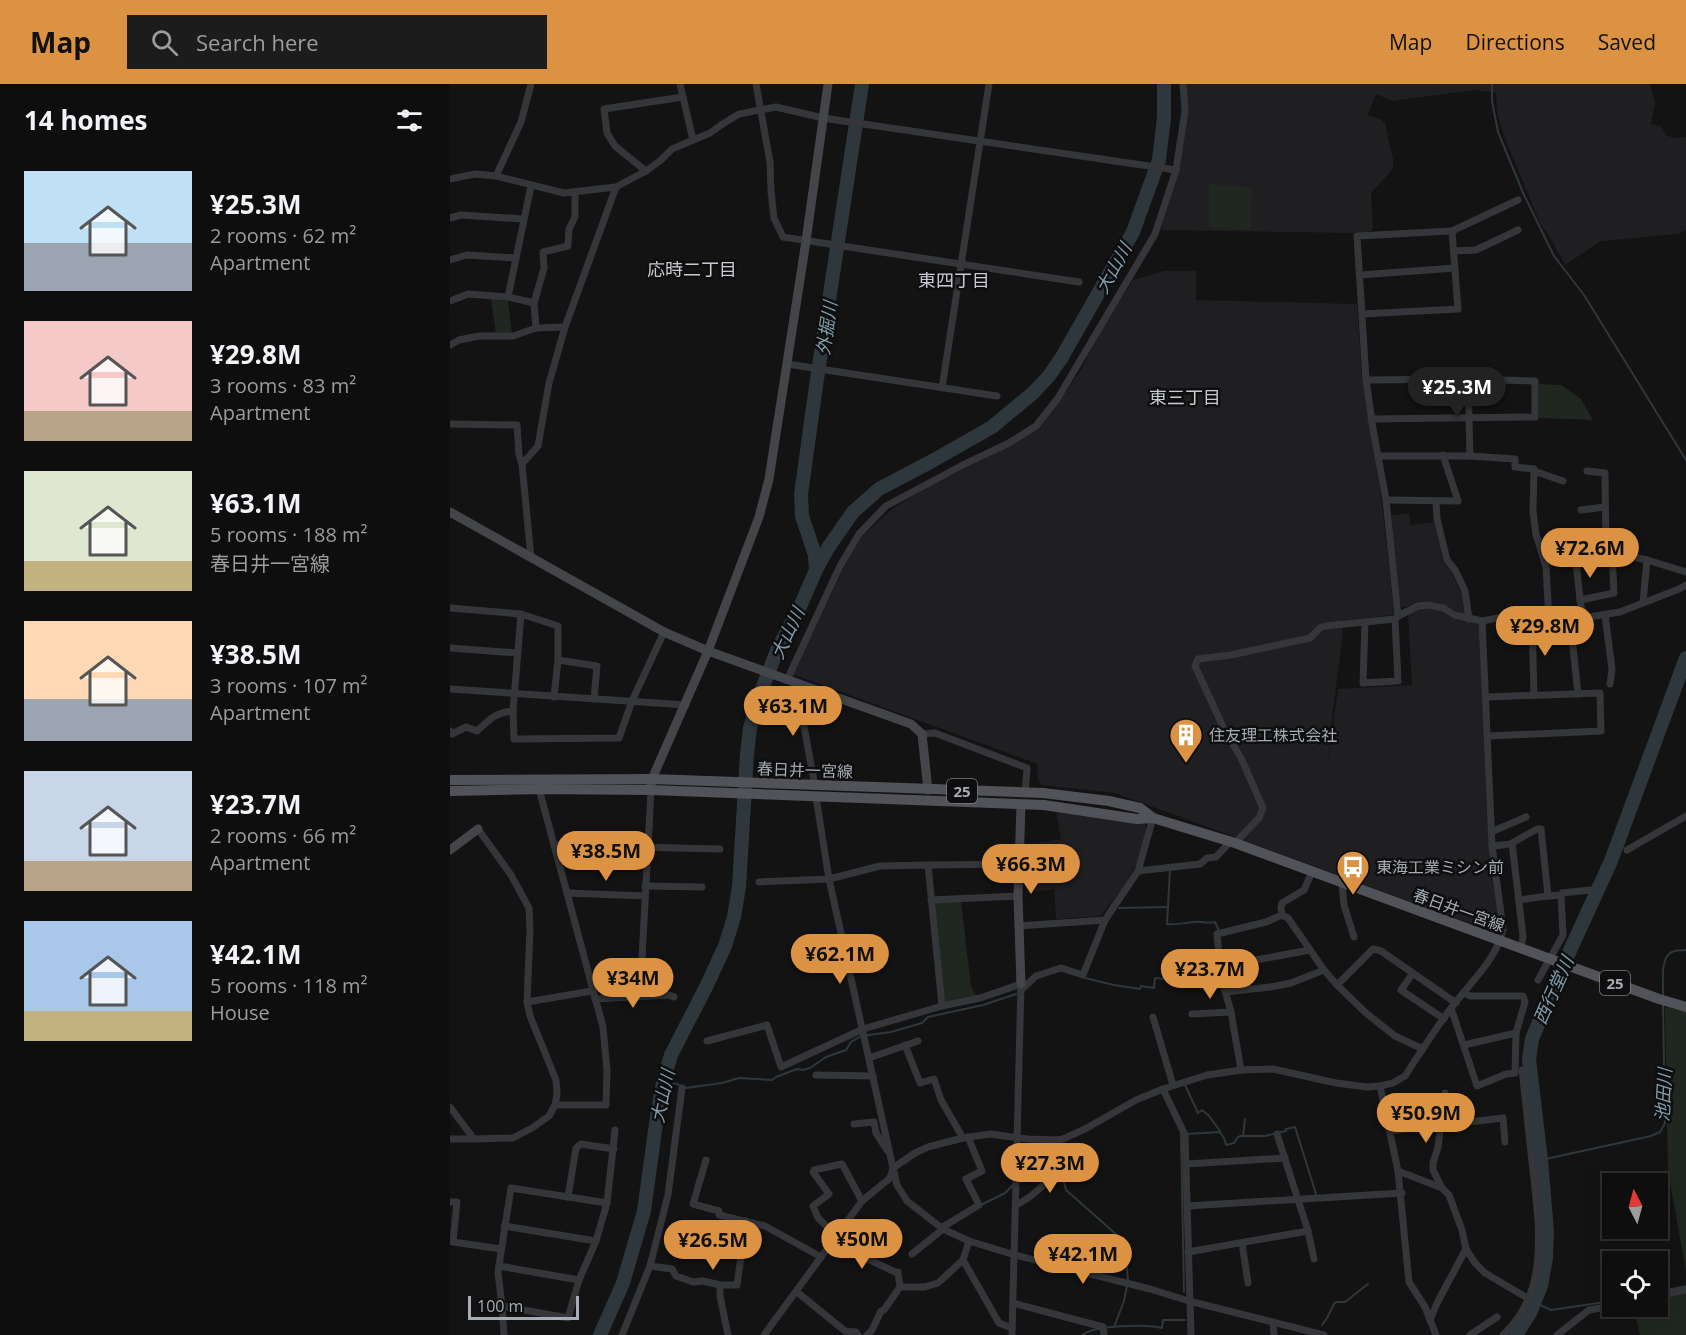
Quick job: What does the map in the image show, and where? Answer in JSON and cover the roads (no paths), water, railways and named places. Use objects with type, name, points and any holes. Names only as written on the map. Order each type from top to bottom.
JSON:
[{"type":"main road","name":"春日井一宮線","points":[[450,780],[723,788],[767,784],[815,792],[1021,806],[1052,806],[1137,819],[1154,818]]},
{"type":"main road","name":"春日井一宮線","points":[[450,791],[651,785]]},
{"type":"main road","name":"春日井一宮線","points":[[723,788],[766,796],[815,792],[928,790],[1069,795],[1140,808],[1154,818],[1232,843],[1500,942],[1686,1007]]},
{"type":"street","points":[[496,176],[521,122],[531,84]]},
{"type":"street","points":[[680,84],[693,140]]},
{"type":"street","points":[[756,84],[770,162],[774,218],[783,237],[1079,282]]},
{"type":"street","points":[[640,996],[651,785],[708,651],[759,517],[769,479],[828,84]]},
{"type":"street","points":[[942,388],[989,84]]},
{"type":"street","points":[[1183,84],[1185,111],[1176,170],[1155,234],[1058,398],[1035,426],[1009,443],[886,506],[859,534],[840,566],[788,680],[815,792],[829,879],[893,1168],[897,1185],[907,1201],[942,1228],[969,1241],[1324,1335]]},
{"type":"street","points":[[646,171],[615,146],[607,133],[604,109],[683,97]]},
{"type":"street","points":[[450,179],[475,174],[496,176],[564,193],[616,187],[646,171],[672,149],[710,134],[739,114],[776,107],[823,118],[1176,170]]},
{"type":"street","points":[[508,297],[531,186]]},
{"type":"street","points":[[522,464],[538,446],[549,383],[565,327],[616,187]]},
{"type":"street","points":[[536,328],[534,303],[544,268],[543,252],[568,246],[569,229],[575,217],[575,192]]},
{"type":"street","points":[[1365,623],[1363,683],[1398,681],[1397,618],[1386,500],[1366,380],[1357,236],[1452,231],[1518,200]]},
{"type":"street","points":[[450,218],[461,215],[523,219]]},
{"type":"street","points":[[1454,251],[1476,250],[1518,230]]},
{"type":"street","points":[[1362,314],[1458,309],[1452,231]]},
{"type":"street","points":[[450,260],[467,255],[515,258]]},
{"type":"street","points":[[1360,275],[1455,268]]},
{"type":"street","points":[[450,301],[468,294],[508,297],[534,303]]},
{"type":"street","points":[[450,345],[459,340],[479,336],[513,336],[536,328],[565,327]]},
{"type":"street","points":[[787,364],[997,396]]},
{"type":"street","points":[[1468,379],[1470,456]]},
{"type":"street","points":[[1366,380],[1535,381],[1535,417],[1371,419]]},
{"type":"street","points":[[450,424],[518,426],[519,455],[522,464],[531,558]]},
{"type":"street","points":[[1378,456],[1443,455],[1515,459],[1515,467],[1534,469],[1534,471],[1563,482]]},
{"type":"street","points":[[1386,500],[1458,501],[1443,455]]},
{"type":"street","points":[[1534,471],[1533,512],[1536,534],[1546,567],[1549,620]]},
{"type":"street","points":[[1587,471],[1605,473],[1606,552],[1647,560],[1686,572]]},
{"type":"street","points":[[1436,501],[1437,519],[1447,560],[1455,570],[1465,591],[1469,619]]},
{"type":"street","points":[[1581,510],[1605,507]]},
{"type":"street","points":[[450,512],[664,632],[708,651],[911,724],[922,734],[928,790]]},
{"type":"street","points":[[1580,600],[1614,593],[1612,553]]},
{"type":"street","points":[[1643,603],[1647,560]]},
{"type":"street","points":[[1576,561],[1582,618]]},
{"type":"street","points":[[1138,871],[1200,864],[1207,858],[1216,857],[1259,818],[1263,808],[1241,758],[1224,731],[1195,666],[1198,659],[1231,655],[1310,638],[1325,626],[1397,618],[1418,606],[1428,604],[1443,608],[1455,615],[1482,621],[1498,618],[1570,620],[1620,612],[1686,585]]},
{"type":"street","points":[[450,608],[521,614],[558,626],[558,660],[554,697]]},
{"type":"street","points":[[521,614],[513,711],[514,739],[619,738],[664,632]]},
{"type":"street","points":[[1605,615],[1612,669],[1610,684]]},
{"type":"street","points":[[1532,620],[1533,695]]},
{"type":"street","points":[[1570,620],[1578,694]]},
{"type":"street","points":[[764,1335],[862,1201],[890,1178],[893,1168],[928,1147],[965,1137],[990,1134],[1056,1140],[1085,1129],[1136,1100],[1173,1085],[1207,1075],[1241,1070],[1273,1069],[1336,1083],[1367,1087],[1393,1083],[1405,1076],[1453,1006],[1482,970],[1500,942],[1503,929],[1491,832],[1482,621]]},
{"type":"street","points":[[450,648],[517,653]]},
{"type":"street","points":[[558,660],[597,666],[594,699]]},
{"type":"street","points":[[450,689],[686,705]]},
{"type":"street","points":[[1486,698],[1600,693],[1601,731],[1488,736]]},
{"type":"street","points":[[451,734],[466,727],[477,731],[489,720],[503,712],[513,711]]},
{"type":"street","points":[[922,734],[935,733],[1027,768],[1025,793],[1021,806],[1018,864],[1021,987],[1012,1332]]},
{"type":"street","points":[[539,789],[603,1027],[607,1070],[606,1106],[555,1105]]},
{"type":"street","points":[[1627,850],[1686,816]]},
{"type":"street","points":[[1491,832],[1526,817]]},
{"type":"street","points":[[707,1041],[766,1025],[781,1068],[863,1029],[942,1006],[1021,987],[1036,976],[1061,968],[1083,975],[1105,920],[1138,871],[1154,818]]},
{"type":"street","points":[[450,850],[477,829],[511,875],[529,908],[527,1002],[530,1016],[556,1080],[557,1094],[555,1105],[549,1116],[513,1137],[450,1139]]},
{"type":"street","points":[[1492,846],[1512,844],[1537,829],[1541,829],[1548,896]]},
{"type":"street","points":[[1512,844],[1523,936],[1521,949]]},
{"type":"street","points":[[554,845],[720,849]]},
{"type":"street","points":[[759,882],[829,879],[880,866],[1018,864]]},
{"type":"street","points":[[928,865],[942,1006]]},
{"type":"street","points":[[1282,915],[1282,903],[1304,890],[1312,872]]},
{"type":"street","points":[[1342,883],[1344,905],[1354,937]]},
{"type":"street","points":[[645,886],[702,887]]},
{"type":"street","points":[[1518,900],[1590,890]]},
{"type":"street","points":[[567,893],[645,896]]},
{"type":"street","points":[[1538,980],[1563,935],[1561,895]]},
{"type":"street","points":[[931,900],[1018,896]]},
{"type":"street","points":[[1282,915],[1288,918],[1324,970],[1366,1013],[1395,1036],[1423,1049]]},
{"type":"street","points":[[1241,1070],[1231,1012],[1221,977],[1217,934],[1266,922],[1282,915]]},
{"type":"street","points":[[1018,926],[1105,920]]},
{"type":"street","points":[[1337,985],[1373,949],[1381,951],[1413,973],[1453,1006],[1477,1086],[1506,1074],[1515,1073],[1516,1033],[1526,1002],[1523,996],[1471,996],[1464,993]]},
{"type":"street","points":[[1248,988],[1245,962],[1310,950]]},
{"type":"street","points":[[1226,992],[1270,987],[1324,970]]},
{"type":"street","points":[[1413,973],[1401,990],[1444,1019]]},
{"type":"street","points":[[527,1002],[592,991]]},
{"type":"street","points":[[595,999],[669,994],[674,997]]},
{"type":"street","points":[[1668,1002],[1686,1000]]},
{"type":"street","points":[[1192,1014],[1231,1012]]},
{"type":"street","points":[[1153,1017],[1173,1085]]},
{"type":"street","points":[[1464,1045],[1516,1033]]},
{"type":"street","points":[[869,1058],[918,1041]]},
{"type":"street","points":[[905,1046],[921,1083],[934,1079],[941,1100],[965,1137],[982,1171],[966,1179],[979,1204],[942,1228],[912,1254]]},
{"type":"street","points":[[1503,1335],[1520,1315],[1529,1299],[1538,1267],[1539,1231],[1522,1070]]},
{"type":"street","points":[[816,1075],[873,1076]]},
{"type":"street","points":[[1380,1086],[1402,1193],[1410,1282],[1425,1307],[1436,1335]]},
{"type":"street","points":[[622,1335],[650,1266],[668,1195],[681,1088]]},
{"type":"street","points":[[1163,1089],[1185,1135],[1191,1335]]},
{"type":"street","points":[[1445,1093],[1433,1170],[1442,1188],[1449,1195],[1462,1230],[1466,1249],[1474,1263],[1485,1273],[1529,1299]]},
{"type":"street","points":[[450,1107],[474,1139]]},
{"type":"street","points":[[1390,1131],[1503,1119],[1505,1142]]},
{"type":"street","points":[[854,1124],[874,1122],[876,1133],[890,1153]]},
{"type":"street","points":[[502,1306],[568,1318],[607,1203],[615,1130]]},
{"type":"street","points":[[1277,1134],[1308,1231],[1314,1259]]},
{"type":"street","points":[[1056,1140],[1064,1170]]},
{"type":"street","points":[[568,1197],[576,1148],[581,1144],[614,1149]]},
{"type":"street","points":[[1016,1205],[1050,1177],[1054,1163],[1060,1156]]},
{"type":"street","points":[[1186,1164],[1285,1158]]},
{"type":"street","points":[[706,1160],[693,1204],[719,1211],[719,1215],[765,1226],[821,1257]]},
{"type":"street","points":[[836,1235],[818,1218],[813,1206],[829,1194],[813,1172],[814,1170],[842,1164],[862,1201]]},
{"type":"street","points":[[1398,1171],[1442,1188]]},
{"type":"street","points":[[504,1335],[498,1272],[511,1188],[607,1203]]},
{"type":"street","points":[[1187,1206],[1402,1193]]},
{"type":"street","points":[[450,1202],[457,1202],[453,1242],[501,1249]]},
{"type":"street","points":[[650,1266],[672,1269],[676,1276],[693,1282],[703,1281],[737,1286],[746,1221]]},
{"type":"street","points":[[504,1226],[596,1240]]},
{"type":"street","points":[[1188,1252],[1308,1231]]},
{"type":"street","points":[[900,1287],[931,1286],[938,1283],[963,1260],[969,1241]]},
{"type":"street","points":[[832,1242],[898,1272],[900,1287],[881,1311],[867,1335]]},
{"type":"street","points":[[1242,1243],[1248,1283]]},
{"type":"street","points":[[1430,1320],[1466,1249]]},
{"type":"street","points":[[963,1260],[999,1323],[1012,1332]]},
{"type":"street","points":[[499,1266],[579,1280]]},
{"type":"street","points":[[720,1285],[728,1335]]},
{"type":"street","points":[[1668,1294],[1686,1290]]},
{"type":"street","points":[[797,1292],[845,1331],[856,1332],[858,1335]]},
{"type":"street","points":[[1013,1303],[1103,1327],[1104,1335]]},
{"type":"street","points":[[1557,1335],[1589,1310],[1602,1308]]},
{"type":"street","points":[[1470,1335],[1497,1317]]},
{"type":"street","points":[[1273,1322],[1274,1335]]},
{"type":"waterway","name":"外掘川","points":[[816,570],[815,555],[802,516],[801,494],[862,84]]},
{"type":"waterway","name":"大山川","points":[[600,1335],[623,1283],[644,1211],[657,1116],[671,1055],[725,946],[734,917],[739,887],[750,728],[778,648],[828,548],[853,512],[879,489],[992,427],[1033,393],[1049,376],[1133,232],[1159,160],[1164,118],[1164,84]]},
{"type":"waterway","points":[[1492,84],[1492,101],[1498,132],[1524,195],[1554,256],[1584,295],[1686,460]]},
{"type":"waterway","name":"西行堂川","points":[[1516,1335],[1530,1313],[1541,1286],[1546,1258],[1547,1231],[1541,1160],[1529,1059],[1532,1039],[1611,861],[1686,658]]},
{"type":"waterway","points":[[1170,870],[1167,924],[1215,922],[1219,931]]},
{"type":"waterway","points":[[1119,908],[1168,907]]},
{"type":"waterway","name":"池田川","points":[[1663,997],[1665,960],[1672,952],[1686,950]]},
{"type":"waterway","points":[[1085,978],[1140,989],[1141,986],[1154,988],[1155,978],[1189,981],[1188,960],[1203,958]]},
{"type":"waterway","points":[[663,1082],[686,1088],[739,1078],[772,1080],[797,1069],[810,1068],[826,1057],[846,1050],[851,1042],[861,1036],[891,1032],[922,1023],[928,1017],[983,1005],[1016,994]]},
{"type":"waterway","name":"池田川","points":[[1541,1160],[1651,1136],[1660,1132],[1665,1123],[1663,1003]]},
{"type":"waterway","points":[[1185,1085],[1198,1113],[1202,1110],[1220,1131]]},
{"type":"waterway","points":[[1243,1136],[1245,1119]]},
{"type":"waterway","points":[[1187,1134],[1220,1132],[1226,1145],[1234,1143],[1240,1136],[1265,1136],[1295,1127],[1316,1194]]},
{"type":"waterway","points":[[1181,1134],[1184,1292]]},
{"type":"waterway","points":[[1018,1181],[1054,1148]]},
{"type":"waterway","points":[[1063,1170],[1066,1190],[1118,1236],[1126,1257],[1128,1280]]},
{"type":"waterway","points":[[981,1205],[1005,1193],[1014,1184]]},
{"type":"waterway","points":[[1322,1325],[1336,1302],[1345,1302],[1368,1284]]},
{"type":"waterway","points":[[1114,1327],[1127,1286]]},
{"type":"waterway","points":[[1668,1290],[1686,1286]]},
{"type":"waterway","points":[[1534,1302],[1551,1310],[1602,1302]]},
{"type":"waterway","points":[[1082,1335],[1098,1329],[1121,1326],[1162,1328],[1163,1320],[1185,1320]]},
{"type":"place","name":"住友理工株式会社","points":[[1186,764]]},
{"type":"place","name":"東海工業ミシン前","points":[[1353,896]]},
{"type":"district","name":"応時二丁目","points":[[692,269]]},
{"type":"district","name":"東四丁目","points":[[954,280]]},
{"type":"district","name":"東三丁目","points":[[1185,397]]}]
